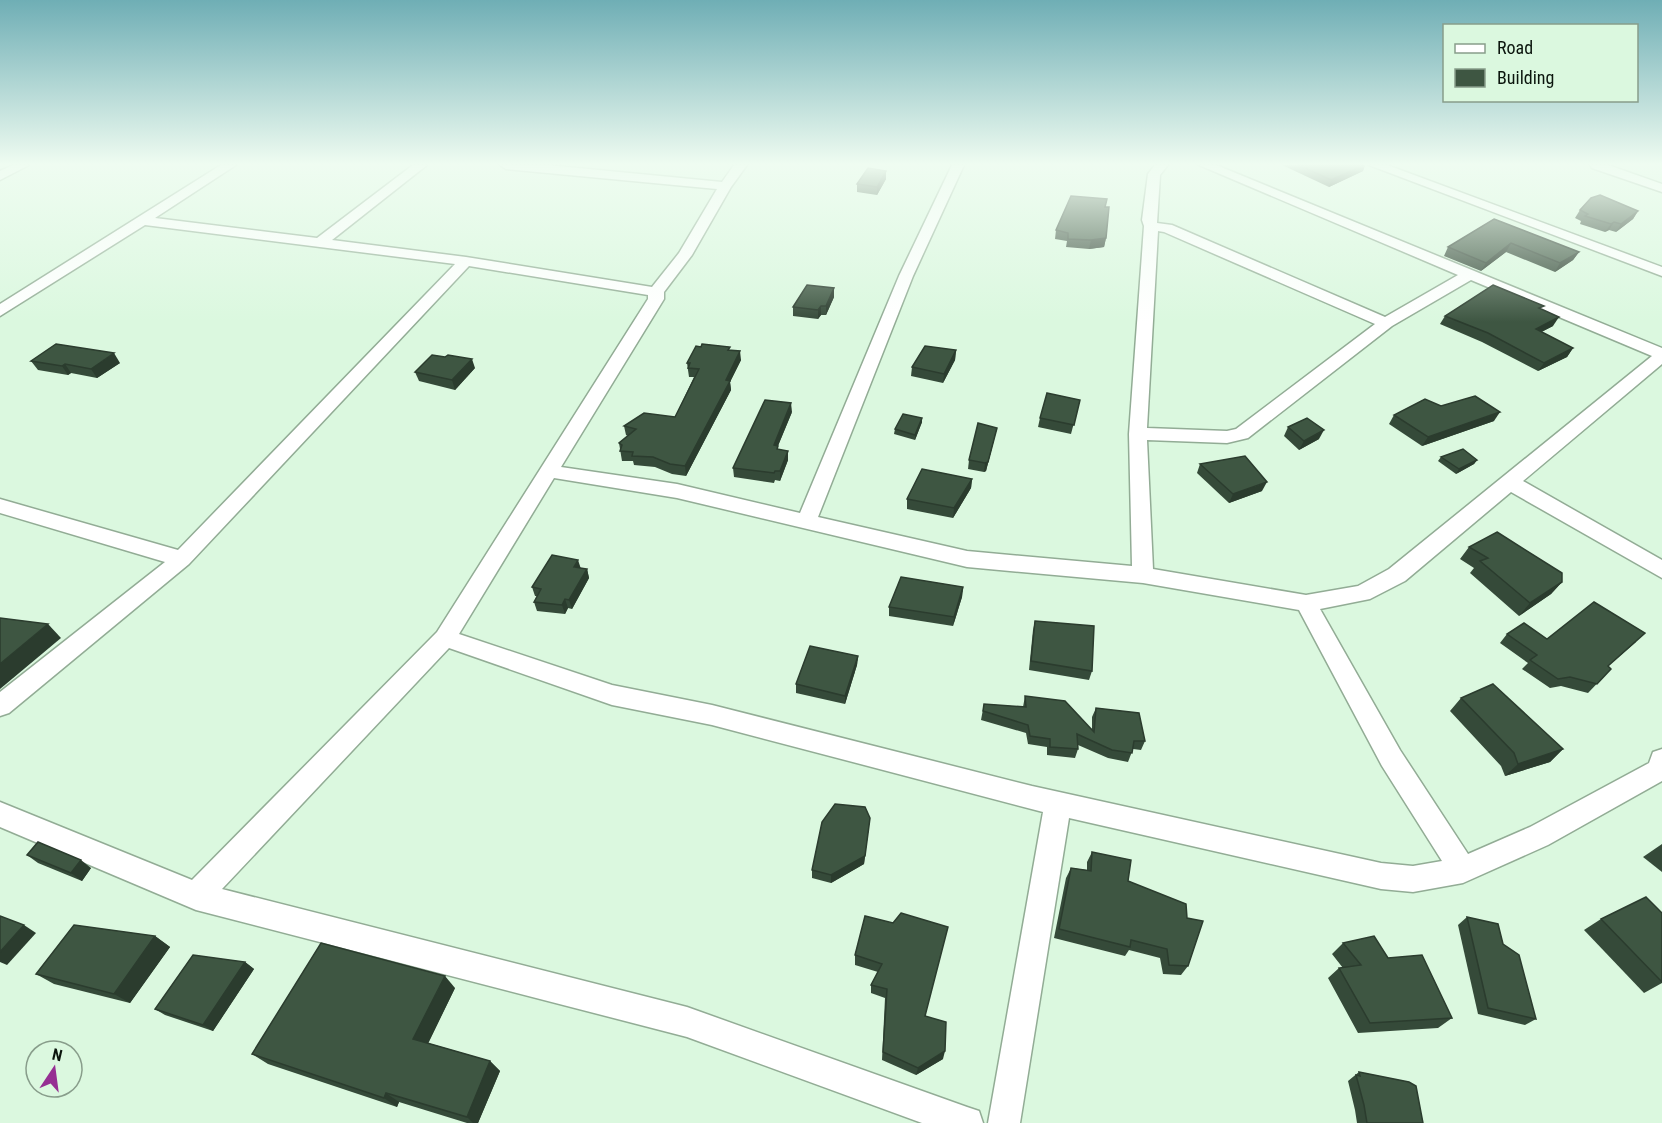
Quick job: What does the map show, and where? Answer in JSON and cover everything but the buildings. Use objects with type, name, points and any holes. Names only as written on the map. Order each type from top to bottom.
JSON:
[{"type":"street","points":[[0,311],[150,217]]},
{"type":"street","points":[[321,242],[353,217]]},
{"type":"street","points":[[196,896],[445,638],[656,299],[656,292],[685,255],[707,217]]},
{"type":"street","points":[[806,522],[906,276],[933,217]]},
{"type":"street","points":[[1143,575],[1138,434],[1151,226],[1149,217]]},
{"type":"street","points":[[548,471],[677,491],[967,559],[1143,575],[1306,603],[1362,594],[1397,575],[1662,355],[1329,217]]},
{"type":"street","points":[[1514,217],[1662,273]]},
{"type":"street","points":[[144,221],[466,261],[656,292]]},
{"type":"street","points":[[1151,226],[1167,228],[1386,323]]},
{"type":"street","points":[[0,706],[183,559],[466,261]]},
{"type":"street","points":[[1138,434],[1227,437],[1242,434],[1386,323],[1469,276]]},
{"type":"street","points":[[1509,482],[1662,570]]},
{"type":"street","points":[[0,506],[183,559]]},
{"type":"street","points":[[1306,603],[1391,758],[1463,870]]},
{"type":"street","points":[[445,638],[612,694],[712,715],[1058,804],[1381,876],[1413,879],[1463,870],[1539,836],[1661,767]]},
{"type":"street","points":[[1004,1123],[1058,804]]},
{"type":"street","points":[[0,814],[196,896],[687,1022],[967,1123]]}]
